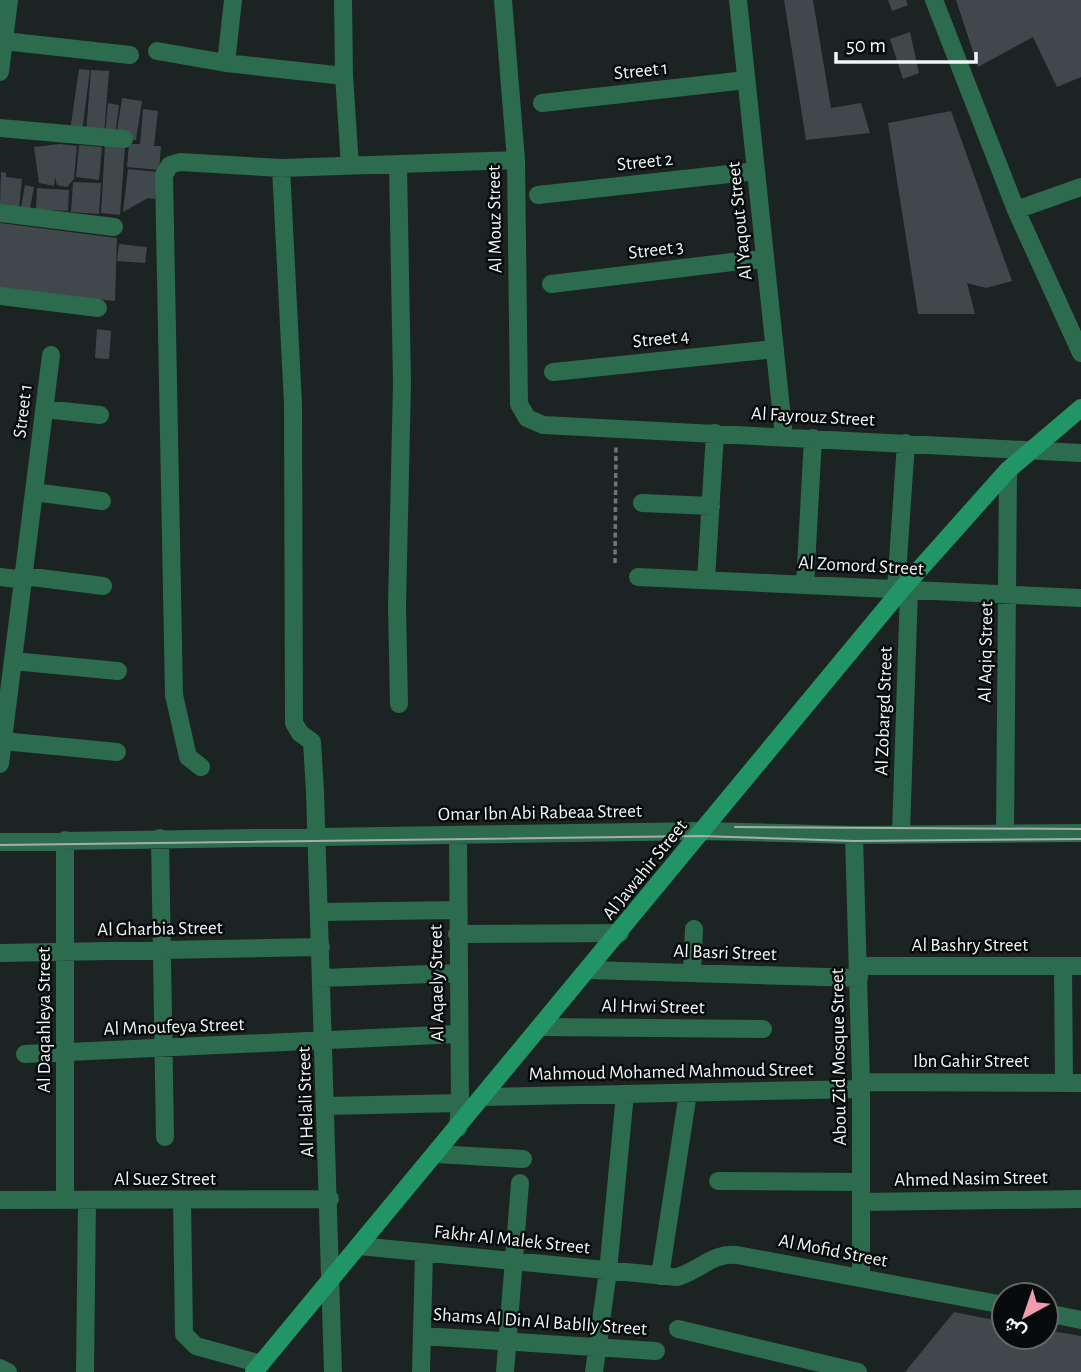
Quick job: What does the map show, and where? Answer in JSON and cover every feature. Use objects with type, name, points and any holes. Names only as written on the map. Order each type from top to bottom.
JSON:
[{"type":"main road","name":"Al Jawahir Street","points":[[258,1368],[902,589],[1008,470],[1081,408]]},
{"type":"street","points":[[0,72],[9,0]]},
{"type":"street","points":[[226,63],[233,0]]},
{"type":"street","points":[[343,0],[344,76],[350,166]]},
{"type":"street","name":"Al Mouz Street","points":[[503,0],[516,160],[519,404],[527,418],[543,425]]},
{"type":"street","name":"Al Yaqout Street","points":[[738,0],[784,437]]},
{"type":"street","points":[[934,0],[1016,210],[1081,353]]},
{"type":"street","points":[[4,41],[130,55]]},
{"type":"street","points":[[156,51],[226,63],[344,76]]},
{"type":"street","name":"Street 1","points":[[542,103],[746,80]]},
{"type":"street","points":[[0,128],[124,139]]},
{"type":"street","points":[[201,767],[188,757],[174,695],[164,175],[170,165],[180,162],[281,168],[516,160]]},
{"type":"street","points":[[398,165],[402,383],[397,606],[399,704]]},
{"type":"street","name":"Al Helali Street","points":[[281,168],[293,404],[293,723],[312,742],[323,978],[333,1372]]},
{"type":"street","name":"Street 2","points":[[538,195],[756,171]]},
{"type":"street","points":[[1016,210],[1081,187]]},
{"type":"street","points":[[0,213],[114,227]]},
{"type":"street","name":"Street 3","points":[[551,284],[765,258]]},
{"type":"street","points":[[0,296],[98,308]]},
{"type":"street","name":"Street 4","points":[[552,372],[775,349]]},
{"type":"street","name":"Street 1","points":[[0,764],[51,355]]},
{"type":"street","points":[[44,409],[100,415]]},
{"type":"street","name":"Al Fayrouz Street","points":[[543,425],[1081,453]]},
{"type":"street","points":[[706,580],[715,433]]},
{"type":"street","points":[[805,585],[813,438]]},
{"type":"street","name":"Al Zobargd Street","points":[[901,834],[902,589],[906,443]]},
{"type":"street","name":"Al Aqiq Street","points":[[1005,834],[1008,470]]},
{"type":"street","points":[[34,492],[102,501]]},
{"type":"street","points":[[642,503],[711,506]]},
{"type":"street","points":[[0,577],[103,586]]},
{"type":"street","name":"Al Zomord Street","points":[[638,577],[1081,598]]},
{"type":"street","points":[[13,661],[118,671]]},
{"type":"street","points":[[3,741],[117,752]]},
{"type":"street","name":"Omar Ibn Abi Rabeaa Street","points":[[0,842],[316,832],[458,836],[704,831],[854,835],[1081,833]]},
{"type":"street","name":"Abou Zid Mosque Street","points":[[854,835],[861,1086],[861,1278]]},
{"type":"street","name":"Al Aqaely Street","points":[[458,836],[458,1128]]},
{"type":"street","points":[[160,838],[165,1137]]},
{"type":"street","name":"Al Daqahleya Street","points":[[65,840],[65,1200]]},
{"type":"street","points":[[320,912],[456,910]]},
{"type":"street","points":[[692,973],[694,929]]},
{"type":"street","points":[[457,934],[620,933]]},
{"type":"street","name":"Al Gharbia Street","points":[[0,953],[321,947]]},
{"type":"street","points":[[1072,966],[1073,1082]]},
{"type":"street","name":"Al Bashry Street","points":[[859,972],[1072,966]]},
{"type":"street","name":"Al Basri Street","points":[[589,970],[692,973],[859,972]]},
{"type":"street","points":[[323,978],[457,974]]},
{"type":"street","name":"Al Hrwi Street","points":[[542,1027],[763,1029]]},
{"type":"street","name":"Al Mnoufeya Street","points":[[25,1054],[459,1034]]},
{"type":"street","name":"Ibn Gahir Street","points":[[861,1086],[1073,1082]]},
{"type":"street","name":"Mahmoud Mohamed Mahmoud Street","points":[[483,1097],[861,1086]]},
{"type":"street","points":[[660,1276],[688,1093]]},
{"type":"street","points":[[594,1372],[608,1271],[625,1094]]},
{"type":"street","points":[[327,1106],[460,1103]]},
{"type":"street","points":[[436,1154],[523,1159]]},
{"type":"street","points":[[718,1181],[861,1182]]},
{"type":"street","points":[[505,1372],[520,1183]]},
{"type":"street","name":"Al Suez Street","points":[[0,1200],[330,1199]]},
{"type":"street","name":"Ahmed Nasim Street","points":[[861,1202],[1081,1199]]},
{"type":"street","points":[[85,1372],[87,1200]]},
{"type":"street","points":[[182,1200],[184,1334],[196,1346],[258,1368]]},
{"type":"street","name":"Fakhr Al Malek Street","points":[[359,1246],[660,1276]]},
{"type":"street","points":[[421,1372],[424,1253]]},
{"type":"street","name":"Al Mofid Street","points":[[660,1276],[677,1277],[693,1272],[720,1253],[990,1302]]},
{"type":"street","points":[[1060,1316],[1081,1320]]},
{"type":"street","points":[[678,1329],[793,1365],[858,1372]]},
{"type":"street","name":"Shams Al Din Al Bablly Street","points":[[422,1336],[656,1351]]},
{"type":"street","points":[[0,1368],[8,1372]]},
{"type":"path","points":[[615,562],[617,428]]},
{"type":"building","points":[[784,0],[813,0],[831,108],[861,103],[870,133],[806,140]]},
{"type":"building","points":[[888,0],[906,0],[908,5],[892,11]]},
{"type":"building","points":[[956,0],[1081,0],[1081,77],[1057,87],[1033,37],[978,67]]},
{"type":"building","points":[[910,32],[919,73],[903,79],[890,39]]},
{"type":"building","points":[[79,69],[90,70],[82,133],[70,131]]},
{"type":"building","points":[[91,70],[109,71],[104,135],[86,133]]},
{"type":"building","points":[[122,98],[142,101],[136,140],[116,137]]},
{"type":"building","points":[[108,103],[119,105],[115,136],[105,135]]},
{"type":"building","points":[[143,109],[158,111],[154,146],[161,146],[159,170],[127,167],[129,144],[140,144]]},
{"type":"building","points":[[951,111],[1012,281],[986,288],[967,283],[975,314],[918,314],[888,123]]},
{"type":"building","points":[[59,144],[77,146],[74,179],[67,187],[57,185],[55,177],[54,186],[39,183],[34,147]]},
{"type":"building","points":[[105,144],[125,146],[120,215],[101,213]]},
{"type":"building","points":[[79,145],[102,147],[99,180],[76,177]]},
{"type":"building","points":[[128,169],[158,172],[155,199],[148,198],[123,212]]},
{"type":"building","points":[[1,172],[6,173],[6,177],[22,179],[19,208],[0,205]]},
{"type":"building","points":[[73,182],[101,183],[99,214],[71,212]]},
{"type":"building","points":[[25,185],[34,187],[30,208],[21,207]]},
{"type":"building","points":[[37,188],[69,190],[68,211],[36,209]]},
{"type":"building","points":[[0,223],[117,238],[115,301],[0,289]]},
{"type":"building","points":[[119,244],[147,247],[145,263],[117,261]]},
{"type":"building","points":[[97,329],[111,331],[109,359],[95,358]]},
{"type":"building","points":[[954,1312],[990,1319],[990,1351],[1060,1351],[1060,1332],[1081,1336],[1081,1372],[905,1372]]},
{"type":"tram line","points":[[735,827],[1081,829]]},
{"type":"tram line","points":[[0,845],[700,836],[854,841],[1081,839]]}]
